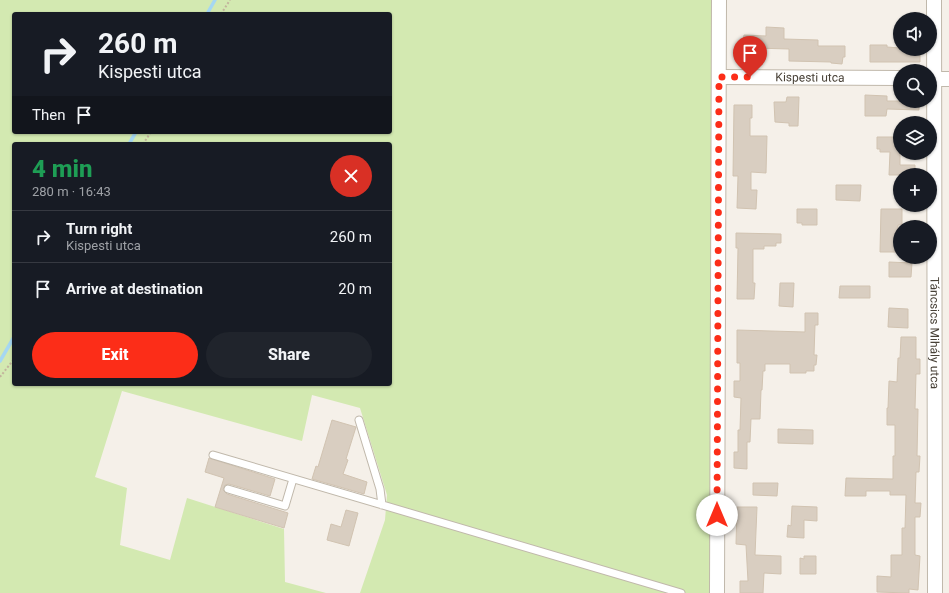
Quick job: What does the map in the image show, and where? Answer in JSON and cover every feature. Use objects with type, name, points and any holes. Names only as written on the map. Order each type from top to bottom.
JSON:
[{"type":"street","points":[[717,593],[719,0]]},
{"type":"street","name":"Táncsics Mihály utca","points":[[932,64],[934,0]]},
{"type":"street","name":"Kispesti utca","points":[[719,77],[893,78]]},
{"type":"street","points":[[937,79],[949,79]]},
{"type":"street","name":"Táncsics Mihály utca","points":[[932,108],[935,593]]},
{"type":"lane","points":[[359,420],[380,490],[382,505]]},
{"type":"lane","points":[[214,455],[681,593]]},
{"type":"lane","points":[[228,489],[285,506],[293,479]]},
{"type":"path","points":[[222,12],[230,0]]},
{"type":"path","points":[[0,377],[12,362]]},
{"type":"green space","points":[[0,0],[721,0],[723,593],[360,593],[385,520],[387,495],[360,408],[312,395],[302,441],[122,391],[95,477],[127,488],[120,545],[170,560],[187,498],[284,529],[285,582],[326,593],[0,593]]},
{"type":"building","points":[[766,27],[784,28],[784,39],[818,40],[818,46],[845,46],[845,57],[843,57],[842,64],[831,62],[789,61],[789,49],[754,48],[753,59],[743,59],[743,54],[739,54],[739,41],[743,41],[744,35],[766,36]]},
{"type":"building","points":[[870,45],[887,45],[887,47],[893,47],[893,56],[920,56],[920,62],[870,62]]},
{"type":"building","points":[[865,95],[887,96],[887,101],[893,101],[893,108],[919,108],[919,110],[887,109],[886,116],[865,116]]},
{"type":"building","points":[[787,97],[799,97],[798,126],[789,126],[789,123],[775,122],[774,102],[786,102]]},
{"type":"building","points":[[734,105],[752,105],[750,136],[767,136],[766,173],[751,172],[751,190],[757,190],[756,209],[737,208],[738,176],[733,176]]},
{"type":"building","points":[[877,137],[893,137],[893,160],[900,160],[900,165],[915,165],[915,168],[893,168],[893,175],[889,175],[890,152],[880,152],[880,149],[877,149]]},
{"type":"building","points":[[836,185],[861,185],[860,201],[836,200]]},
{"type":"building","points":[[797,209],[817,209],[817,225],[802,225],[802,223],[797,223]]},
{"type":"building","points":[[881,209],[893,209],[893,212],[902,212],[902,220],[893,220],[893,252],[880,252]]},
{"type":"building","points":[[736,233],[781,234],[781,243],[776,243],[776,246],[764,246],[764,249],[753,249],[753,283],[755,283],[754,299],[737,299],[738,248],[736,248]]},
{"type":"building","points":[[889,262],[893,262],[893,264],[912,264],[911,277],[889,277]]},
{"type":"building","points":[[780,283],[794,283],[793,307],[779,306]]},
{"type":"building","points":[[840,286],[870,286],[870,298],[839,298]]},
{"type":"building","points":[[889,308],[908,309],[908,328],[888,327]]},
{"type":"building","points":[[805,313],[818,313],[818,325],[815,325],[814,355],[817,355],[814,371],[806,371],[806,373],[790,373],[790,364],[765,364],[761,390],[760,419],[751,419],[750,442],[747,442],[747,469],[734,468],[734,452],[738,452],[738,430],[740,430],[741,398],[734,397],[734,381],[740,381],[740,363],[737,363],[737,330],[805,332]]},
{"type":"building","points":[[901,337],[916,337],[916,359],[920,359],[920,374],[916,374],[915,409],[918,409],[917,456],[920,456],[919,472],[916,472],[915,503],[921,503],[920,517],[915,517],[915,555],[920,556],[918,590],[909,589],[909,593],[877,592],[877,576],[891,577],[891,555],[902,555],[902,528],[905,528],[906,495],[890,495],[890,491],[866,491],[866,496],[845,496],[846,478],[893,479],[895,425],[887,425],[887,408],[889,381],[897,382]]},
{"type":"building","points":[[332,420],[356,427],[343,474],[367,482],[364,494],[312,479],[316,466],[318,467]]},
{"type":"building","points":[[778,429],[813,430],[813,444],[778,443]]},
{"type":"building","points":[[209,458],[275,479],[270,496],[229,484],[225,485],[223,490],[227,494],[288,513],[284,528],[215,507],[224,478],[205,472]]},
{"type":"building","points":[[753,483],[778,483],[777,496],[753,495]]},
{"type":"building","points":[[792,506],[817,507],[817,521],[804,520],[804,538],[787,537],[788,525],[791,526]]},
{"type":"building","points":[[737,507],[757,507],[755,555],[781,556],[781,574],[764,573],[763,593],[740,593],[740,581],[748,581],[746,545],[736,544]]},
{"type":"building","points":[[346,510],[358,513],[349,546],[327,540],[331,524],[341,527]]},
{"type":"building","points":[[804,556],[816,556],[816,574],[800,574],[800,558],[804,559]]},
{"type":"waterway","points":[[208,12],[215,0]]},
{"type":"waterway","points":[[130,142],[135,134]]},
{"type":"waterway","points":[[0,361],[12,340]]},
{"type":"route","points":[[717,515],[719,77],[750,77]]}]
